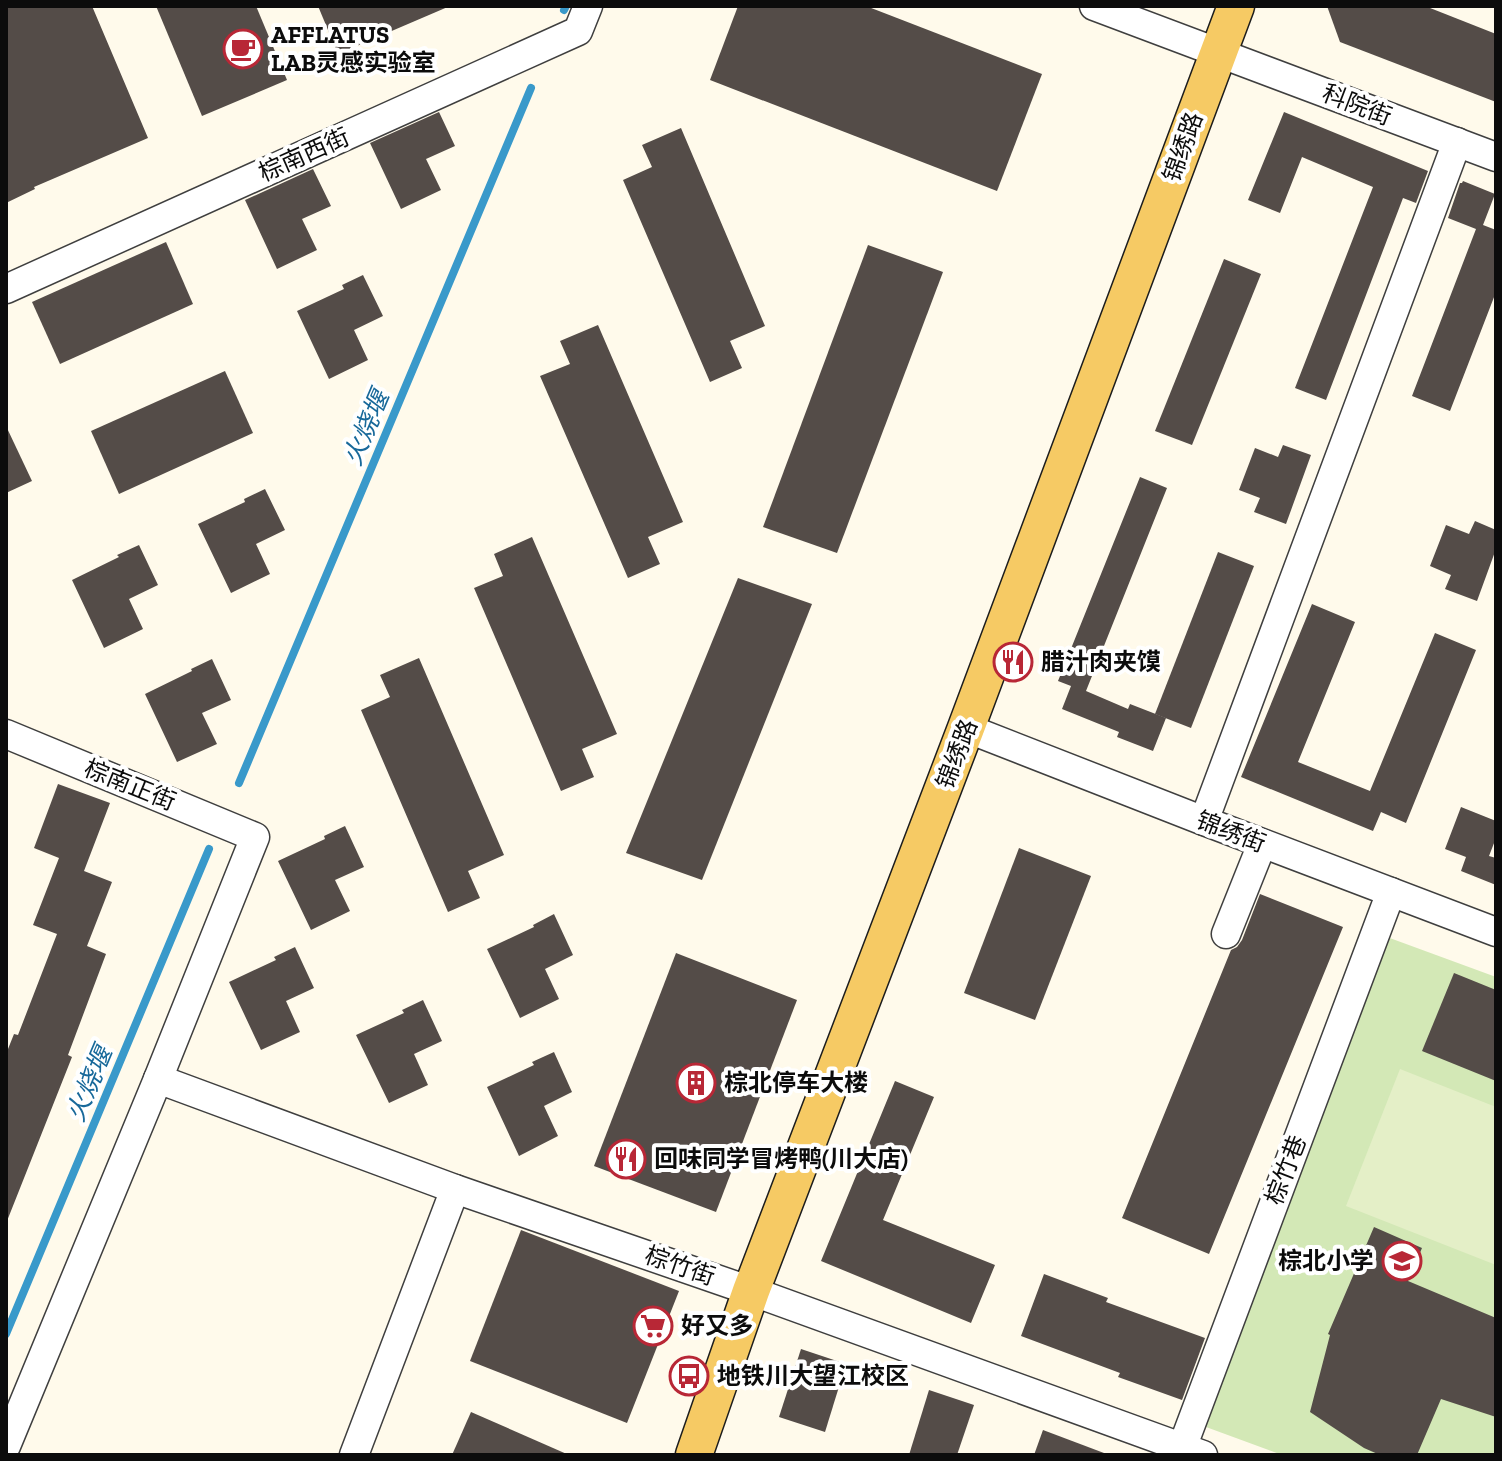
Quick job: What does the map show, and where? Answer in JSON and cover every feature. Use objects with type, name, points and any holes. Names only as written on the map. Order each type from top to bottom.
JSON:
[{"type":"main road","name":"锦绣路","points":[[694,1455],[751,1291],[1236,6]]},
{"type":"street","name":"棕南西街","points":[[6,289],[578,31],[588,6]]},
{"type":"street","name":"科院街","points":[[1094,6],[1496,157]]},
{"type":"street","points":[[1204,821],[1457,142]]},
{"type":"street","name":"锦绣街","points":[[966,728],[1496,932]]},
{"type":"street","name":"棕南正街","points":[[6,734],[255,837],[158,1079]]},
{"type":"street","points":[[1226,934],[1262,844]]},
{"type":"street","name":"棕竹巷","points":[[1192,1452],[1391,892]]},
{"type":"street","points":[[6,1446],[158,1079]]},
{"type":"street","name":"棕竹街","points":[[158,1079],[455,1189],[751,1291],[1192,1452]]},
{"type":"street","points":[[354,1455],[455,1189]]},
{"type":"green space","name":"棕北小学","points":[[1387,937],[1496,977],[1496,1455],[1282,1455],[1206,1427]]},
{"type":"green space","points":[[1400,1069],[1496,1107],[1496,1265],[1346,1206]]},
{"type":"building","points":[[6,6],[92,6],[148,138],[34,187],[6,203]]},
{"type":"building","points":[[156,6],[256,6],[287,80],[202,116]]},
{"type":"building","points":[[318,6],[450,6],[338,54]]},
{"type":"building","points":[[738,6],[866,6],[1042,74],[997,191],[710,80]]},
{"type":"building","points":[[1327,6],[1425,6],[1496,34],[1496,102],[1340,42]]},
{"type":"building","points":[[439,112],[455,146],[426,159],[441,190],[401,209],[370,143]]},
{"type":"building","points":[[1284,112],[1428,171],[1416,203],[1403,198],[1326,400],[1295,388],[1373,187],[1302,157],[1280,213],[1248,200]]},
{"type":"building","points":[[681,128],[765,326],[730,341],[742,368],[710,382],[623,180],[652,167],[642,145]]},
{"type":"building","points":[[313,169],[331,206],[302,219],[317,250],[277,269],[245,200]]},
{"type":"building","points":[[1463,181],[1495,194],[1483,225],[1496,230],[1496,292],[1450,411],[1412,396],[1476,229],[1448,218]]},
{"type":"building","points":[[166,242],[193,304],[60,364],[32,302]]},
{"type":"building","points":[[868,245],[943,272],[837,553],[763,527]]},
{"type":"building","points":[[1224,259],[1261,274],[1192,445],[1155,431]]},
{"type":"building","points":[[363,275],[383,316],[354,330],[368,360],[329,379],[297,311],[344,289],[342,285]]},
{"type":"building","points":[[598,325],[683,522],[648,537],[660,564],[628,578],[540,376],[570,364],[560,341]]},
{"type":"building","points":[[225,371],[253,433],[119,494],[91,431]]},
{"type":"building","points":[[6,426],[32,481],[6,493]]},
{"type":"building","points":[[1283,445],[1311,455],[1286,524],[1254,512],[1260,498],[1239,490],[1255,448],[1278,457]]},
{"type":"building","points":[[1140,477],[1167,488],[1086,691],[1128,709],[1130,704],[1166,718],[1153,751],[1117,737],[1119,732],[1062,709],[1071,686],[1058,681]]},
{"type":"building","points":[[265,489],[285,530],[256,544],[270,574],[231,593],[198,524]]},
{"type":"building","points":[[1475,521],[1496,530],[1496,549],[1477,601],[1445,589],[1451,575],[1430,566],[1446,525],[1469,534]]},
{"type":"building","points":[[532,537],[617,734],[582,749],[594,777],[561,791],[474,588],[503,576],[494,554]]},
{"type":"building","points":[[139,545],[158,585],[129,599],[143,629],[104,648],[72,580]]},
{"type":"building","points":[[1218,552],[1254,566],[1191,728],[1155,714]]},
{"type":"building","points":[[738,578],[812,604],[702,880],[626,853]]},
{"type":"building","points":[[1312,604],[1355,622],[1298,762],[1370,791],[1435,633],[1476,650],[1406,823],[1381,812],[1373,831],[1241,777]]},
{"type":"building","points":[[419,658],[504,855],[468,871],[480,898],[448,912],[361,710],[390,697],[380,675]]},
{"type":"building","points":[[212,659],[231,700],[202,713],[217,744],[177,762],[145,694]]},
{"type":"building","points":[[58,784],[110,803],[84,871],[112,882],[87,946],[106,954],[68,1055],[72,1057],[7,1221],[6,1054],[14,1034],[18,1035],[57,934],[33,925],[59,858],[34,848]]},
{"type":"building","points":[[1461,807],[1496,821],[1496,838],[1489,856],[1496,858],[1496,885],[1461,871],[1466,857],[1445,849]]},
{"type":"building","points":[[345,826],[364,867],[335,880],[350,911],[311,930],[278,861]]},
{"type":"building","points":[[1019,848],[1091,876],[1035,1020],[964,993]]},
{"type":"building","points":[[1260,894],[1343,927],[1209,1254],[1122,1218],[1231,950],[1242,940]]},
{"type":"building","points":[[554,914],[573,955],[545,969],[559,999],[520,1018],[487,949]]},
{"type":"building","points":[[295,947],[314,988],[286,1001],[300,1032],[261,1050],[229,982],[276,960],[274,957]]},
{"type":"building","name":"棕北停车大楼","points":[[676,953],[797,1000],[716,1212],[594,1166]]},
{"type":"building","points":[[1454,973],[1496,990],[1496,1081],[1422,1051]]},
{"type":"building","points":[[423,1000],[442,1041],[414,1054],[428,1085],[389,1103],[356,1035],[404,1013],[402,1010]]},
{"type":"building","points":[[554,1052],[572,1092],[544,1106],[558,1136],[519,1156],[487,1087]]},
{"type":"building","points":[[895,1081],[934,1097],[883,1220],[995,1265],[971,1323],[821,1261]]},
{"type":"building","points":[[1374,1227],[1422,1248],[1408,1281],[1496,1318],[1496,1417],[1441,1399],[1417,1455],[1380,1455],[1364,1448],[1310,1412],[1328,1334]]},
{"type":"building","points":[[521,1230],[679,1291],[627,1423],[470,1361]]},
{"type":"building","points":[[1044,1274],[1108,1298],[1106,1302],[1205,1338],[1182,1400],[1021,1336]]},
{"type":"building","points":[[801,1349],[846,1364],[825,1432],[779,1417]]},
{"type":"building","points":[[929,1390],[974,1405],[957,1455],[909,1455]]},
{"type":"building","points":[[471,1412],[569,1455],[452,1455]]},
{"type":"building","points":[[1043,1430],[1104,1453],[1034,1455]]},
{"type":"waterway","name":"火烧堰","points":[[564,10],[566,6]]},
{"type":"waterway","name":"火烧堰","points":[[239,783],[531,88]]},
{"type":"waterway","name":"火烧堰","points":[[6,1334],[209,849]]},
{"type":"place","name":"AFFLATUS LAB灵感实验室","points":[[243,49]]},
{"type":"place","name":"腊汁肉夹馍","points":[[1013,662]]},
{"type":"place","name":"棕北停车大楼","points":[[696,1083]]},
{"type":"place","name":"回味同学冒烤鸭(川大店)","points":[[626,1159]]},
{"type":"place","name":"棕北小学","points":[[1402,1261]]},
{"type":"place","name":"好又多","points":[[653,1326]]},
{"type":"place","name":"地铁川大望江校区","points":[[689,1376]]}]
